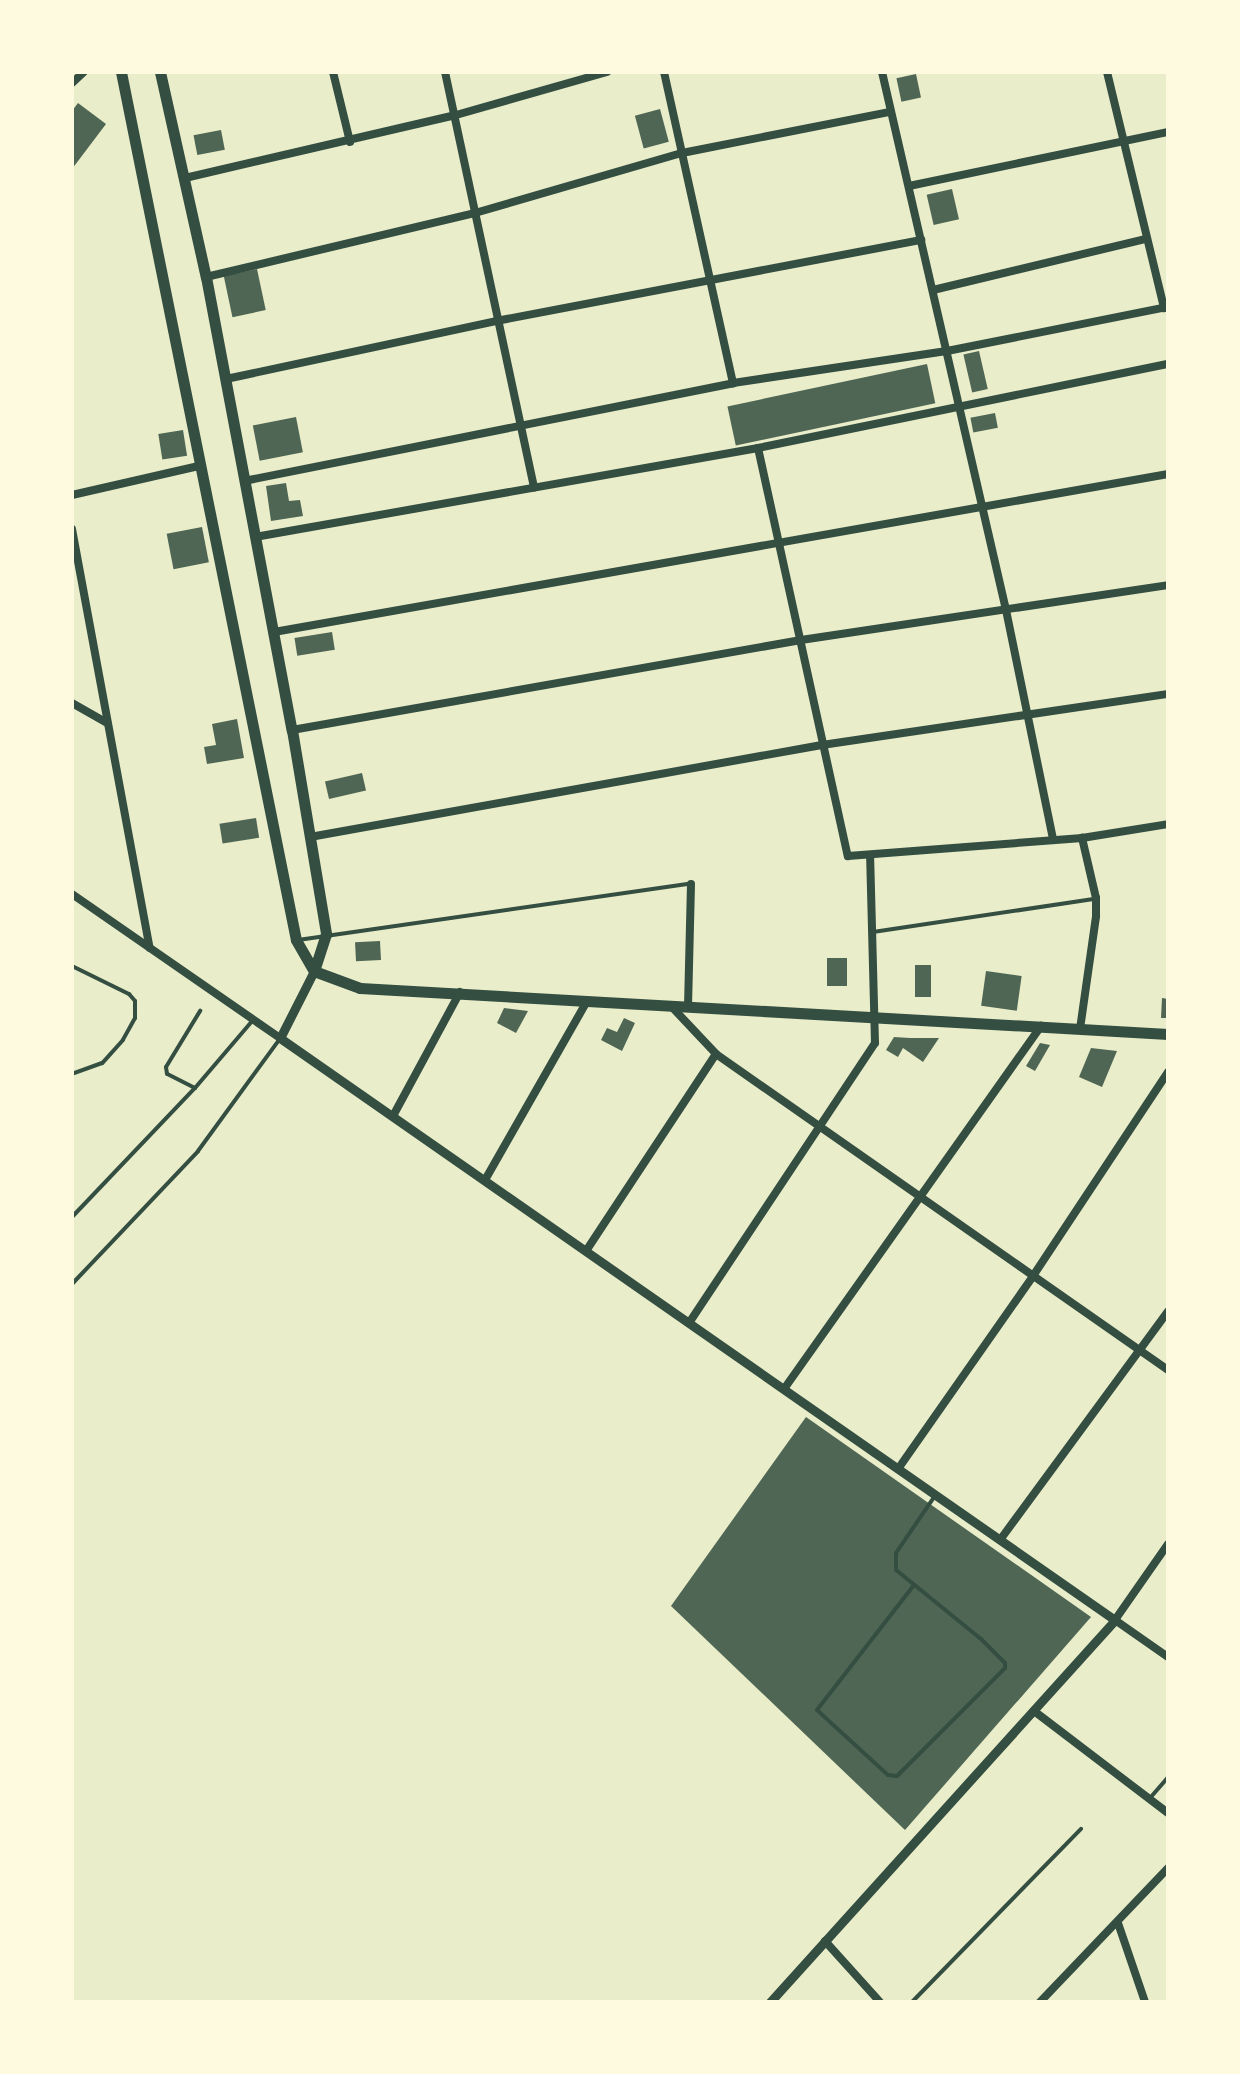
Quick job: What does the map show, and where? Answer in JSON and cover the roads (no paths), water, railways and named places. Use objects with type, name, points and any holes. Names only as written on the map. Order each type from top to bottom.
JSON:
[{"type":"main road","points":[[121,72],[296,940],[314,971],[360,988],[1168,1034]]},
{"type":"main road","points":[[160,72],[206,277],[292,730],[326,934],[314,971]]},
{"type":"street","points":[[72,83],[84,72]]},
{"type":"street","points":[[333,72],[350,142]]},
{"type":"street","points":[[445,72],[534,488]]},
{"type":"street","points":[[185,178],[350,142],[607,72]]},
{"type":"street","points":[[664,72],[733,383]]},
{"type":"street","points":[[882,72],[1006,610],[1053,839]]},
{"type":"street","points":[[244,481],[733,383],[947,351],[1166,307],[1145,239],[1107,72]]},
{"type":"street","points":[[206,277],[475,213],[682,153],[890,112]]},
{"type":"street","points":[[909,186],[1168,132]]},
{"type":"street","points":[[933,290],[1145,239]]},
{"type":"street","points":[[226,379],[496,321],[921,240]]},
{"type":"street","points":[[255,537],[758,448],[1168,364]]},
{"type":"street","points":[[758,448],[848,856],[1082,838],[1168,824]]},
{"type":"street","points":[[72,495],[199,466]]},
{"type":"street","points":[[274,632],[1168,474]]},
{"type":"street","points":[[72,529],[150,948]]},
{"type":"street","points":[[292,730],[801,640],[1168,585]]},
{"type":"street","points":[[310,837],[822,745],[1168,694]]},
{"type":"street","points":[[72,703],[107,723]]},
{"type":"street","points":[[1080,1029],[1096,898],[1082,838]]},
{"type":"street","points":[[689,1323],[875,1043],[870,855]]},
{"type":"street","points":[[688,1007],[691,884]]},
{"type":"street","points":[[72,894],[255,1018],[1168,1657]]},
{"type":"street","points":[[280,1038],[314,971]]},
{"type":"street","points":[[393,1116],[460,992]]},
{"type":"street","points":[[485,1180],[587,1001]]},
{"type":"street","points":[[671,1006],[716,1054],[1168,1370]]},
{"type":"street","points":[[784,1389],[1041,1026]]},
{"type":"street","points":[[586,1251],[716,1054]]},
{"type":"street","points":[[898,1469],[1033,1276],[1168,1072]]},
{"type":"street","points":[[1000,1540],[1168,1311]]},
{"type":"street","points":[[770,2002],[1115,1620],[1168,1544]]},
{"type":"street","points":[[1034,1711],[1168,1813]]},
{"type":"street","points":[[1040,2002],[1168,1868]]},
{"type":"street","points":[[1118,1923],[1145,2002]]},
{"type":"street","points":[[825,1941],[880,2002]]},
{"type":"lane","points":[[296,940],[691,884]]},
{"type":"lane","points":[[873,933],[1096,898]]},
{"type":"lane","points":[[72,966],[129,994],[135,1001],[135,1018],[123,1040],[102,1063],[72,1074]]},
{"type":"lane","points":[[195,1088],[167,1074],[166,1067],[200,1011]]},
{"type":"lane","points":[[72,1217],[195,1088],[255,1018]]},
{"type":"lane","points":[[72,1284],[198,1151],[280,1038]]},
{"type":"lane","points":[[914,1585],[817,1710],[888,1775],[897,1776],[1005,1668],[1005,1663],[981,1639],[896,1570],[894,1562],[904,1540],[936,1495]]},
{"type":"lane","points":[[1150,1798],[1168,1777]]},
{"type":"lane","points":[[912,2002],[1081,1829]]}]
